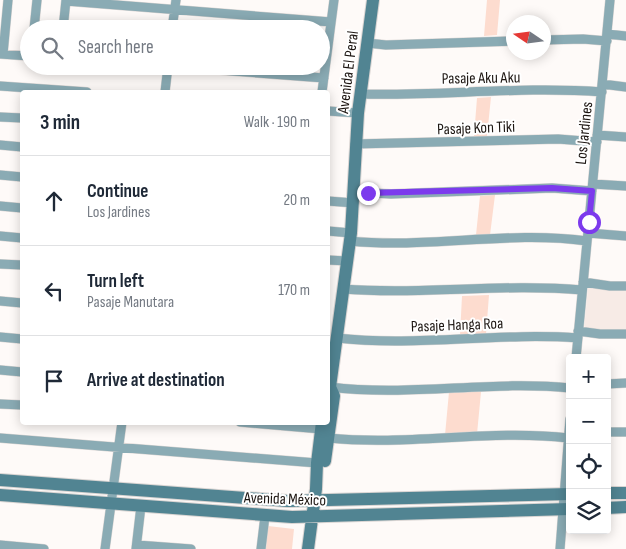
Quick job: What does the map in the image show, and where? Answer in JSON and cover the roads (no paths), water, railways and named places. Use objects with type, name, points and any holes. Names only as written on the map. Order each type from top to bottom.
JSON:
[{"type":"main road","name":"Avenida El Peral","points":[[330,384],[351,237],[358,113],[373,0]]},
{"type":"main road","name":"Avenida El Peral","points":[[330,391],[334,396],[330,410]]},
{"type":"main road","name":"Avenida El Peral","points":[[316,495],[317,463],[324,430]]},
{"type":"main road","name":"Avenida El Peral","points":[[308,549],[316,495],[325,464],[324,430]]},
{"type":"main road","name":"Avenida México","points":[[0,480],[265,500],[316,495],[566,494]]},
{"type":"main road","points":[[611,493],[626,493]]},
{"type":"main road","name":"Avenida México","points":[[0,495],[265,516],[312,517],[566,509]]},
{"type":"main road","points":[[611,508],[626,508]]},
{"type":"street","points":[[8,0],[2,54],[20,55]]},
{"type":"street","points":[[35,20],[37,0]]},
{"type":"street","points":[[330,26],[334,0]]},
{"type":"street","name":"Los Jardines","points":[[576,354],[610,0]]},
{"type":"street","points":[[64,20],[66,1],[175,5],[313,20]]},
{"type":"street","points":[[173,20],[175,5]]},
{"type":"street","points":[[551,40],[583,40],[626,36]]},
{"type":"street","points":[[367,43],[386,45],[506,41]]},
{"type":"street","points":[[164,90],[166,75]]},
{"type":"street","points":[[285,75],[324,78],[322,90]]},
{"type":"street","points":[[0,86],[58,90]]},
{"type":"street","name":"Pasaje Aku Aku","points":[[361,94],[626,87]]},
{"type":"street","points":[[330,111],[358,113]]},
{"type":"street","points":[[0,117],[20,118]]},
{"type":"street","name":"Pasaje Kon Tiki","points":[[356,144],[626,137]]},
{"type":"street","points":[[0,145],[20,147]]},
{"type":"street","points":[[0,175],[20,177]]},
{"type":"street","points":[[330,201],[391,194],[626,186]]},
{"type":"street","points":[[0,206],[20,208]]},
{"type":"street","points":[[330,232],[382,243],[626,236]]},
{"type":"street","points":[[0,236],[20,238]]},
{"type":"street","points":[[330,260],[347,261]]},
{"type":"street","points":[[0,264],[20,265]]},
{"type":"street","points":[[343,289],[375,291],[626,286]]},
{"type":"street","points":[[0,301],[20,303]]},
{"type":"street","name":"Pasaje Hanga Roa","points":[[337,338],[371,341],[626,334]]},
{"type":"street","points":[[0,337],[20,339]]},
{"type":"street","points":[[0,370],[20,372]]},
{"type":"street","points":[[611,384],[626,383]]},
{"type":"street","points":[[330,390],[377,391],[537,386],[566,388]]},
{"type":"street","points":[[0,404],[20,405]]},
{"type":"street","points":[[105,549],[122,425]]},
{"type":"street","points":[[272,425],[324,430],[369,441],[566,432]]},
{"type":"street","points":[[611,432],[626,432]]},
{"type":"street","points":[[0,438],[317,463]]},
{"type":"street","points":[[567,489],[569,444]]},
{"type":"street","points":[[141,506],[136,547],[192,549]]},
{"type":"street","points":[[560,549],[566,515]]},
{"type":"street","points":[[260,549],[265,516]]},
{"type":"street","points":[[0,545],[44,549]]}]
